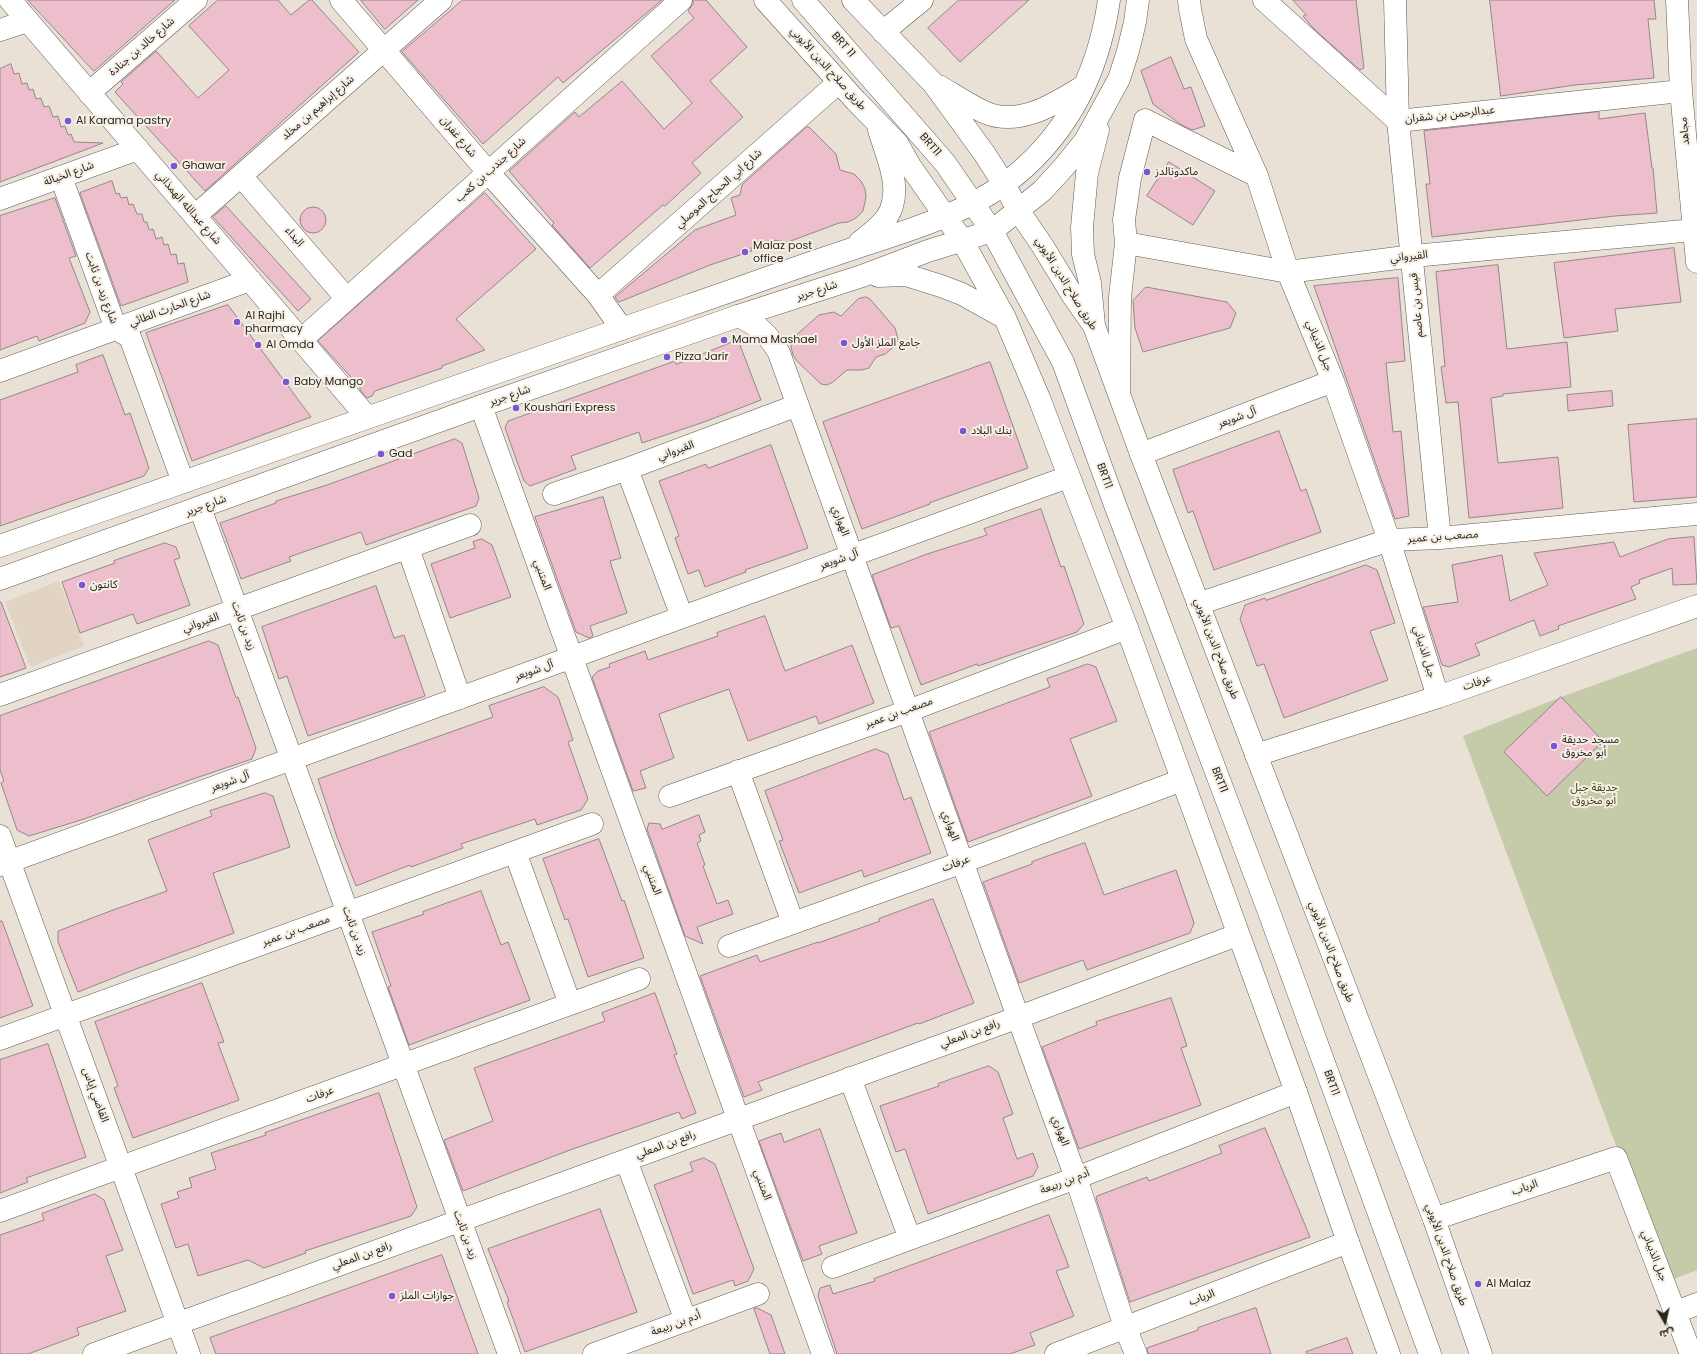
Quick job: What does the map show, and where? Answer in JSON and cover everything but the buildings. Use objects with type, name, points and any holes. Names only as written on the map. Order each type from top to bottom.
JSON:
[{"type":"street","name":"شارع عبدالله الهمذاني","points":[[10,0],[367,417]]},
{"type":"street","name":"شارع خالد بن جنادة","points":[[89,93],[196,0]]},
{"type":"street","name":"شارع غفران","points":[[341,0],[488,172],[598,295],[622,329]]},
{"type":"street","name":"شارع إبراهيم بن مخلد","points":[[195,216],[441,0]]},
{"type":"street","name":"شارع جندب بن كعب","points":[[301,340],[681,0]]},
{"type":"street","name":"طريق صلاح الدين الأيوبي","points":[[765,0],[839,82],[897,143],[910,166],[946,215],[962,240],[1005,318],[1039,398],[1126,628],[1237,935],[1296,1092],[1389,1354]]},
{"type":"street","name":"BRT 11","points":[[803,0],[882,90]]},
{"type":"street","name":"طريق صلاح الدين الأيوبي","points":[[853,0],[933,83],[984,153],[1004,184],[1018,210],[1094,326],[1198,604],[1434,1219],[1481,1354]]},
{"type":"street","points":[[883,32],[922,0]]},
{"type":"street","points":[[0,546],[853,248],[924,226],[946,215],[983,217],[1004,184],[1044,149],[1064,123],[1085,85],[1096,60],[1105,28],[1109,0]]},
{"type":"street","points":[[1094,326],[1090,283],[1083,254],[1082,227],[1087,173],[1102,112],[1119,79],[1128,51],[1135,22],[1138,0]]},
{"type":"street","name":"جبل الذبياني","points":[[1189,0],[1196,39],[1257,176],[1288,272],[1333,381],[1389,540],[1438,696]]},
{"type":"street","name":"عبدالرحمن بن شقران","points":[[1264,0],[1398,121],[1681,90]]},
{"type":"street","name":"قيس بن عاصم","points":[[1395,0],[1398,121],[1413,256],[1440,538]]},
{"type":"street","name":"مجاهد","points":[[1677,0],[1681,90],[1697,262]]},
{"type":"street","points":[[0,30],[27,21]]},
{"type":"street","name":"شارع ابي الحجاج الموصلي","points":[[598,295],[839,82]]},
{"type":"street","points":[[933,83],[986,113],[998,116],[1023,115],[1047,108],[1085,85]]},
{"type":"street","name":"BRT11","points":[[882,90],[945,163],[983,217],[1064,362],[1114,502],[1269,912],[1430,1354]]},
{"type":"street","name":"شارع جرير","points":[[0,579],[481,406],[738,316],[862,276],[962,240],[983,217],[1018,210],[1042,191],[1085,141],[1102,112]]},
{"type":"street","points":[[1119,391],[1120,297],[1126,243],[1124,220],[1134,164],[1145,120],[1257,176]]},
{"type":"street","points":[[853,248],[880,226],[892,206],[895,194],[891,170],[876,121]]},
{"type":"street","name":"شارع الخيالة","points":[[0,199],[138,149]]},
{"type":"street","name":"البداء","points":[[241,176],[347,299]]},
{"type":"street","name":"شارع زيد بن ثابت","points":[[61,177],[116,329],[130,337],[183,482]]},
{"type":"street","name":"القيرواني","points":[[1126,243],[1288,272],[1413,256],[1694,230]]},
{"type":"street","points":[[862,276],[906,275],[962,294],[1005,318]]},
{"type":"street","name":"شارع الحارث الطائي","points":[[0,371],[250,280]]},
{"type":"street","name":"الهواري","points":[[738,316],[755,324],[774,344],[798,405],[1019,1017],[1076,1178],[1125,1327],[1136,1354]]},
{"type":"street","name":"آل شويعر","points":[[1141,454],[1333,381]]},
{"type":"street","name":"القيرواني","points":[[554,494],[628,469],[798,405]]},
{"type":"street","name":"المتنبي","points":[[481,406],[823,1354]]},
{"type":"street","points":[[628,469],[682,617]]},
{"type":"street","name":"آل شويعر","points":[[5,863],[1068,477]]},
{"type":"street","name":"زيد بن ثابت","points":[[200,508],[509,1354]]},
{"type":"street","name":"مصعب بن عمير","points":[[1198,604],[1389,540],[1440,538],[1697,514]]},
{"type":"street","name":"القيرواني","points":[[0,695],[470,525]]},
{"type":"street","points":[[408,548],[460,698]]},
{"type":"street","name":"عرفات","points":[[1256,755],[1438,696],[1697,606]]},
{"type":"street","name":"مصعب بن عمير","points":[[670,796],[908,711],[1126,628]]},
{"type":"street","points":[[738,771],[793,923]]},
{"type":"street","name":"عرفات","points":[[729,946],[963,862],[1182,780]]},
{"type":"street","name":"مصعب بن عمير","points":[[0,1039],[592,824]]},
{"type":"street","name":"القاضي إياس","points":[[0,836],[5,863],[66,1015],[189,1354]]},
{"type":"street","points":[[515,852],[570,1004]]},
{"type":"street","name":"رافع بن المعلي","points":[[94,1354],[1019,1017],[1237,935]]},
{"type":"street","name":"عرفات","points":[[0,1211],[639,979]]},
{"type":"street","points":[[850,1078],[910,1239]]},
{"type":"street","name":"أدم بن ربيعة","points":[[833,1267],[1076,1178],[1296,1092]]},
{"type":"street","name":"جبل الذبياني","points":[[1616,1158],[1691,1354]]},
{"type":"street","name":"الرباب","points":[[1434,1219],[1616,1158]]},
{"type":"street","points":[[626,1160],[686,1320]]},
{"type":"street","name":"الرباب","points":[[1056,1354],[1348,1242]]},
{"type":"street","name":"أدم بن ربيعة","points":[[594,1354],[758,1294]]},
{"type":"street","points":[[1676,1312],[1697,1304]]},
{"type":"shaded area","points":[[59,581],[84,646],[30,667],[5,602]]},
{"type":"green space","name":"حديقة جبل أبو مخروق","points":[[1697,648],[1697,1270],[1667,1282],[1463,736],[1561,697]]},
{"type":"place","name":"Al Karama pastry","points":[[68,121]]},
{"type":"place","name":"Ghawar","points":[[174,166]]},
{"type":"place","name":"ماكدونالدز","points":[[1147,172]]},
{"type":"place","name":"Malaz post office","points":[[745,252]]},
{"type":"place","name":"Al Rajhi pharmacy","points":[[237,322]]},
{"type":"place","name":"Mama Mashael","points":[[724,340]]},
{"type":"place","name":"جامع الملز الأول","points":[[844,343]]},
{"type":"place","name":"Al Omda","points":[[258,345]]},
{"type":"place","name":"Pizza Jarir","points":[[667,357]]},
{"type":"place","name":"Baby Mango","points":[[286,382]]},
{"type":"place","name":"Koushari Express","points":[[516,408]]},
{"type":"place","name":"بنك البلاد","points":[[963,431]]},
{"type":"place","name":"Gad","points":[[381,454]]},
{"type":"place","name":"كانتون","points":[[82,585]]},
{"type":"place","name":"مسجد حديقة أبو مخروق","points":[[1554,746]]},
{"type":"place","name":"Al Malaz","points":[[1478,1284]]},
{"type":"place","name":"جوازات الملز","points":[[392,1296]]}]
